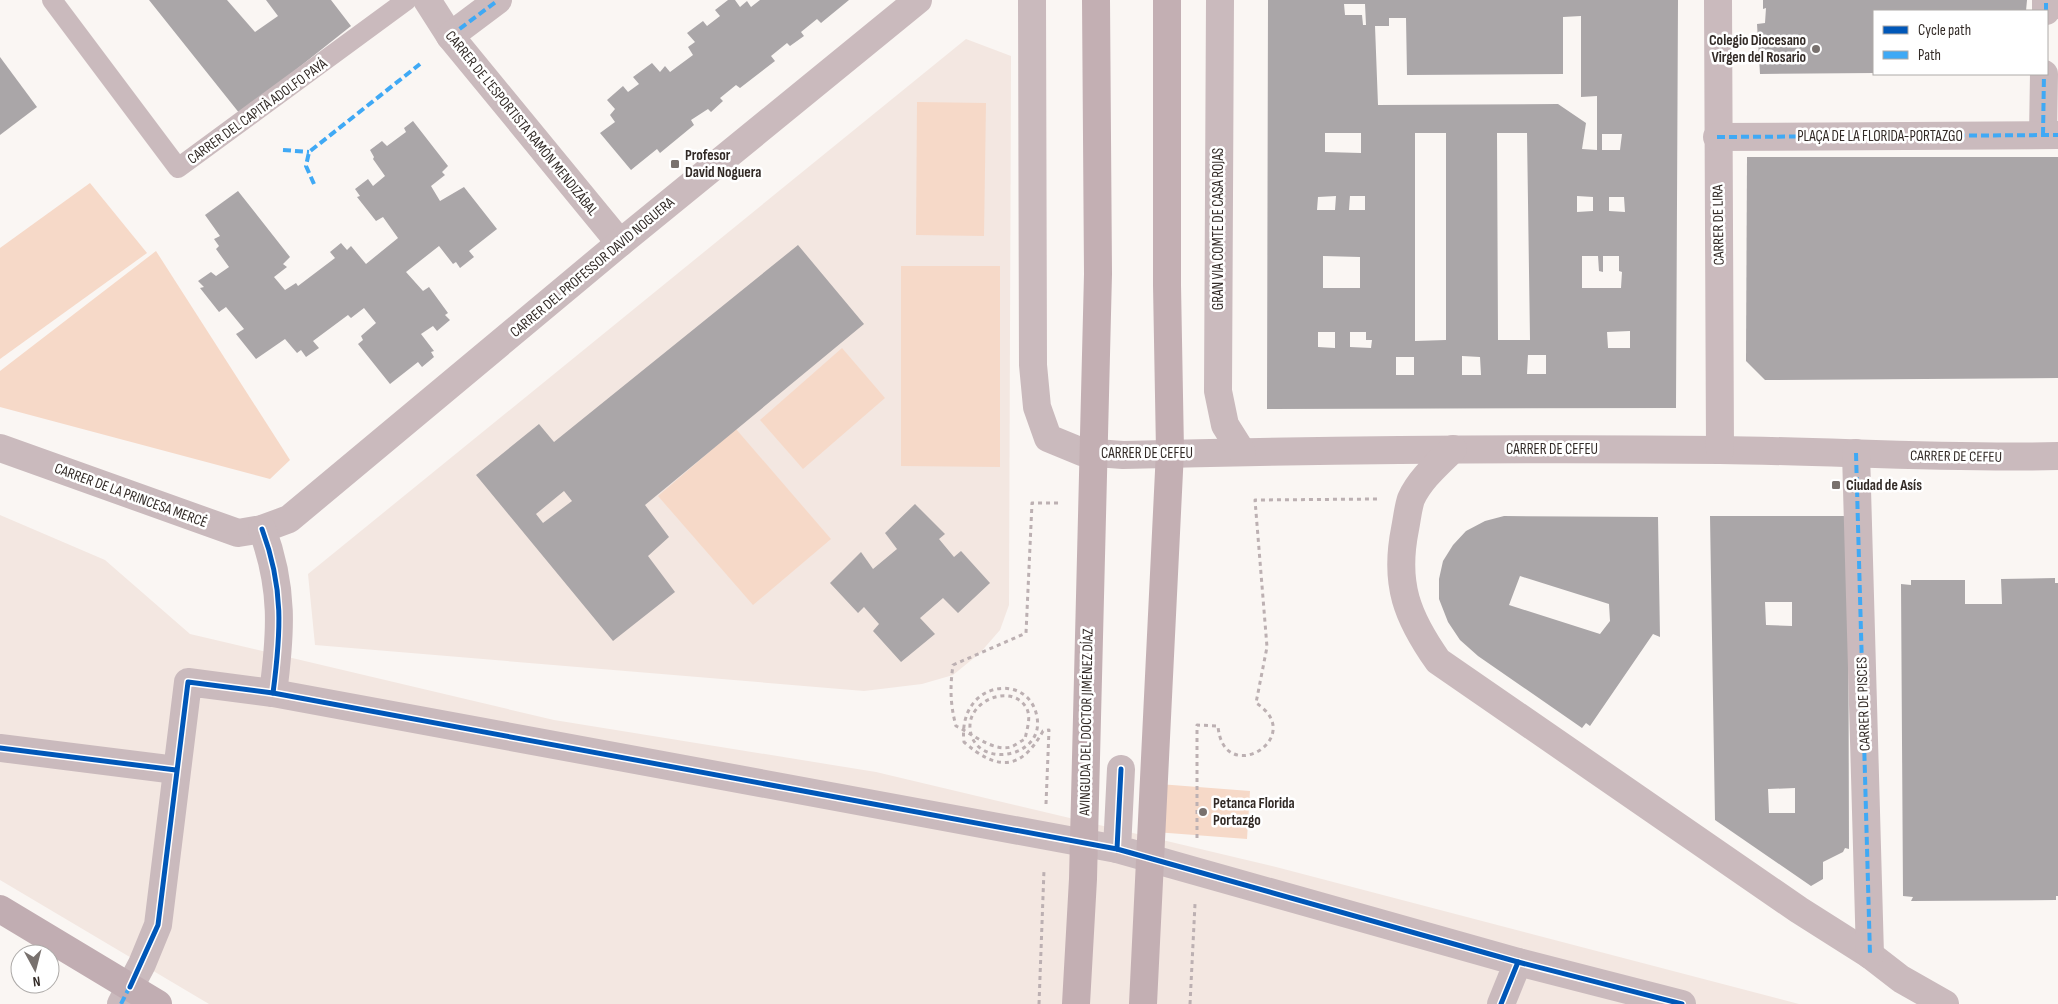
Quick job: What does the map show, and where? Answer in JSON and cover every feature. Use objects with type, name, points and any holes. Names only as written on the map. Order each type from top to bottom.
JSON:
[{"type":"main road","name":"AVINGUDA DEL DOCTOR JIMÉNEZ DÍAZ","points":[[1076,1004],[1083,879],[1098,274],[1096,0]]},
{"type":"main road","points":[[1143,1004],[1170,451],[1167,285],[1167,0]]},
{"type":"street","name":"CARRER DE L'ESPORTISTA RAMÓN MENDIZÁBAL","points":[[427,0],[450,36],[620,243]]},
{"type":"street","points":[[450,36],[498,0]]},
{"type":"street","name":"CARRER DEL PROFESSOR DAVID NOGUERA","points":[[262,529],[289,519],[620,243],[918,0]]},
{"type":"street","name":"CARRER DE CEFEU","points":[[1032,0],[1033,365],[1037,407],[1048,438],[1082,452],[1123,455],[1453,449],[1720,450],[1981,458],[2058,456]]},
{"type":"street","name":"GRAN VIA COMTE DE CASA ROJAS","points":[[1220,0],[1218,391],[1225,425],[1242,452]]},
{"type":"street","name":"CARRER DE LIRA","points":[[1718,0],[1717,137],[1720,450]]},
{"type":"street","name":"PLAÇA DE LA FLORIDA-PORTAZGO","points":[[1717,137],[2050,135],[2044,75]]},
{"type":"street","name":"CARRER DE LA PRINCESA MERCÉ","points":[[0,448],[238,533],[262,529]]},
{"type":"street","points":[[1453,449],[1427,475],[1411,499],[1400,555],[1404,598],[1418,633],[1438,662],[1799,910],[1870,955],[1901,979],[1945,1004]]},
{"type":"street","name":"CARRER DE PISCES","points":[[1856,453],[1870,955]]},
{"type":"street","points":[[262,529],[278,579],[280,638],[273,693]]},
{"type":"street","points":[[125,996],[158,925],[188,682],[273,693],[1117,849],[1518,962],[1682,1004]]},
{"type":"street","points":[[0,748],[176,770]]},
{"type":"street","points":[[1117,849],[1120,769]]},
{"type":"street","points":[[0,909],[125,996],[158,1004]]},
{"type":"street","points":[[1501,1004],[1518,962]]},
{"type":"lane","name":"CARRER DEL CAPITÀ ADOLFO PAYÁ","points":[[52,0],[178,168],[408,0]]},
{"type":"path","points":[[1218,726],[1219,738],[1226,748],[1236,755],[1248,756],[1260,752],[1269,744],[1273,732],[1272,720],[1266,710],[1256,703],[1268,647],[1255,500],[1411,499]]},
{"type":"path","points":[[1046,807],[1048,730],[1043,731],[1034,747],[1019,760],[1006,762],[988,761],[964,742],[963,730],[967,713],[982,693],[1000,688],[1023,693],[1034,706],[1038,719],[1037,732],[1030,744],[1018,753],[1006,755],[989,753],[978,746],[972,738],[970,726],[973,711],[985,700],[999,696],[1016,698],[1026,708],[1029,722],[1025,738],[1010,747],[994,747],[975,735],[956,726],[950,706],[952,665],[1026,634],[1032,502],[1068,503]]},
{"type":"path","points":[[1039,1004],[1044,865]]},
{"type":"shaded area","points":[[966,39],[1011,56],[1009,605],[1000,630],[980,653],[953,675],[922,684],[864,691],[315,645],[308,574]]},
{"type":"shaded area","points":[[917,102],[986,103],[984,236],[916,235]]},
{"type":"shaded area","points":[[90,183],[147,253],[0,359],[0,248]]},
{"type":"shaded area","points":[[156,251],[290,460],[270,479],[0,407],[0,371]]},
{"type":"shaded area","points":[[901,266],[1000,266],[1000,467],[901,466]]},
{"type":"shaded area","points":[[842,348],[885,398],[803,469],[760,420]]},
{"type":"shaded area","points":[[736,429],[831,539],[753,605],[658,496]]},
{"type":"shaded area","points":[[0,515],[105,560],[190,634],[554,720],[876,772],[1276,867],[1799,1004],[209,1004],[0,880]]},
{"type":"shaded area","name":"Petanca Florida Portazgo","points":[[1159,784],[1250,791],[1247,839],[1155,832]]},
{"type":"building","points":[[149,0],[227,0],[255,32],[278,16],[266,0],[331,0],[351,26],[240,114]]},
{"type":"building","points":[[728,0],[735,0],[740,7],[747,1],[751,7],[760,0],[849,0],[821,23],[817,19],[801,32],[804,36],[790,46],[787,43],[771,56],[775,61],[740,88],[736,85],[720,98],[723,101],[711,112],[708,109],[691,120],[694,125],[660,153],[657,149],[631,170],[600,133],[615,122],[610,115],[615,109],[607,100],[623,86],[628,92],[639,84],[633,77],[652,63],[660,72],[665,66],[670,72],[693,55],[688,47],[695,42],[687,33],[703,21],[707,26],[720,16],[715,10]]},
{"type":"building","points":[[1268,0],[1678,0],[1676,408],[1267,409]],"holes":[[[1344,4],[1365,4],[1366,25],[1363,25],[1362,15],[1345,15]],[[1581,16],[1581,97],[1597,96],[1597,150],[1582,149],[1586,123],[1558,104],[1378,105],[1375,26],[1389,26],[1389,18],[1406,18],[1407,75],[1563,74],[1563,17]],[[1325,133],[1361,133],[1361,153],[1325,152]],[[1415,133],[1446,133],[1446,340],[1415,341]],[[1497,133],[1527,133],[1530,340],[1498,340]],[[1602,134],[1622,134],[1620,150],[1602,150]],[[1336,196],[1335,210],[1317,210],[1318,197]],[[1350,196],[1365,196],[1365,210],[1349,210]],[[1577,196],[1593,197],[1593,211],[1577,212]],[[1609,197],[1624,197],[1625,212],[1609,211]],[[1323,256],[1360,257],[1360,288],[1323,288]],[[1582,256],[1598,256],[1599,271],[1603,272],[1603,256],[1619,256],[1619,271],[1622,272],[1621,288],[1582,288]],[[1630,331],[1630,348],[1608,348],[1607,332]],[[1318,332],[1335,332],[1335,348],[1318,347]],[[1350,332],[1366,332],[1366,340],[1372,340],[1371,348],[1350,347]],[[1528,355],[1546,355],[1546,374],[1527,374]],[[1462,356],[1480,357],[1481,375],[1462,375]],[[1396,357],[1414,357],[1414,375],[1396,375]]]},
{"type":"building","name":"Colegio Diocesano Virgen del Rosario","points":[[1763,0],[2027,0],[2026,10],[1873,10],[1873,73],[1760,74],[1757,24],[1765,23],[1766,8],[1763,9]]},
{"type":"building","points":[[0,57],[37,107],[0,135]]},
{"type":"building","points":[[413,121],[448,166],[442,172],[445,175],[431,186],[440,201],[464,187],[497,229],[469,251],[474,257],[460,268],[456,262],[453,264],[439,246],[406,272],[423,291],[429,287],[448,313],[445,315],[450,320],[437,331],[433,326],[421,334],[434,351],[431,352],[434,357],[422,367],[418,362],[390,384],[358,344],[363,340],[361,336],[376,323],[364,308],[351,318],[348,315],[313,341],[319,348],[306,357],[301,350],[297,353],[285,339],[256,359],[236,334],[244,329],[226,307],[219,312],[200,288],[204,287],[198,281],[211,272],[216,276],[229,267],[216,249],[219,246],[214,239],[220,236],[205,215],[238,191],[290,257],[283,264],[287,267],[274,277],[285,290],[296,283],[298,286],[335,258],[330,252],[341,243],[347,250],[351,246],[366,264],[398,238],[383,217],[376,221],[357,197],[360,196],[355,189],[368,179],[373,186],[385,176],[373,159],[374,157],[370,150],[382,141],[387,146],[406,132],[404,128]]},
{"type":"building","points":[[1747,157],[2058,157],[2058,378],[1765,380],[1746,361]]},
{"type":"building","points":[[798,245],[864,324],[645,505],[669,537],[648,556],[675,592],[613,641],[476,475],[539,424],[554,442]],"holes":[[[564,491],[572,501],[543,523],[536,514]]]},
{"type":"building","points":[[915,504],[945,534],[939,539],[954,557],[961,551],[990,583],[958,613],[943,598],[920,618],[935,634],[901,662],[873,631],[879,624],[864,607],[858,613],[830,583],[861,552],[873,569],[897,549],[885,533]]},
{"type":"building","points":[[1504,516],[1658,517],[1660,637],[1653,634],[1590,726],[1586,723],[1582,728],[1478,656],[1460,640],[1448,622],[1439,599],[1439,579],[1443,561],[1453,545],[1466,531],[1485,521]],"holes":[[[1520,576],[1609,604],[1610,621],[1600,634],[1509,605]]]},
{"type":"building","points":[[1710,516],[1848,516],[1849,849],[1845,848],[1843,852],[1823,862],[1823,879],[1811,886],[1715,820]],"holes":[[[1765,602],[1792,602],[1792,626],[1766,625]],[[1795,788],[1795,813],[1769,813],[1768,789]]]},
{"type":"building","points":[[2055,578],[2055,583],[2058,583],[2058,896],[2056,896],[2056,900],[1911,901],[1913,897],[1903,896],[1901,584],[1911,585],[1911,580],[1965,580],[1965,604],[2002,604],[2001,579]]},
{"type":"marked path","points":[[2046,0],[2046,10]]},
{"type":"marked path","points":[[450,36],[497,1]]},
{"type":"marked path","points":[[314,184],[306,166],[309,152],[420,64]]},
{"type":"marked path","points":[[2043,135],[2044,75]]},
{"type":"marked path","points":[[1717,137],[2058,135]]},
{"type":"marked path","points":[[283,150],[309,152]]},
{"type":"marked path","points":[[1856,453],[1870,955]]},
{"type":"marked path","points":[[121,1004],[131,984]]},
{"type":"cycle path","points":[[262,529],[274,571],[279,610],[278,650],[273,693]]},
{"type":"cycle path","points":[[130,987],[158,925],[188,682],[273,693],[1117,849]]},
{"type":"cycle path","points":[[0,748],[176,770]]},
{"type":"cycle path","points":[[1121,769],[1117,849],[1518,962],[1501,1004]]},
{"type":"cycle path","points":[[1518,962],[1682,1004]]},
{"type":"place","name":"Colegio Diocesano Virgen del Rosario","points":[[1816,49]]},
{"type":"place","name":"Profesor David Noguera","points":[[675,164]]},
{"type":"place","name":"Ciudad de Asís","points":[[1836,485]]},
{"type":"place","name":"Petanca Florida Portazgo","points":[[1203,812]]}]
